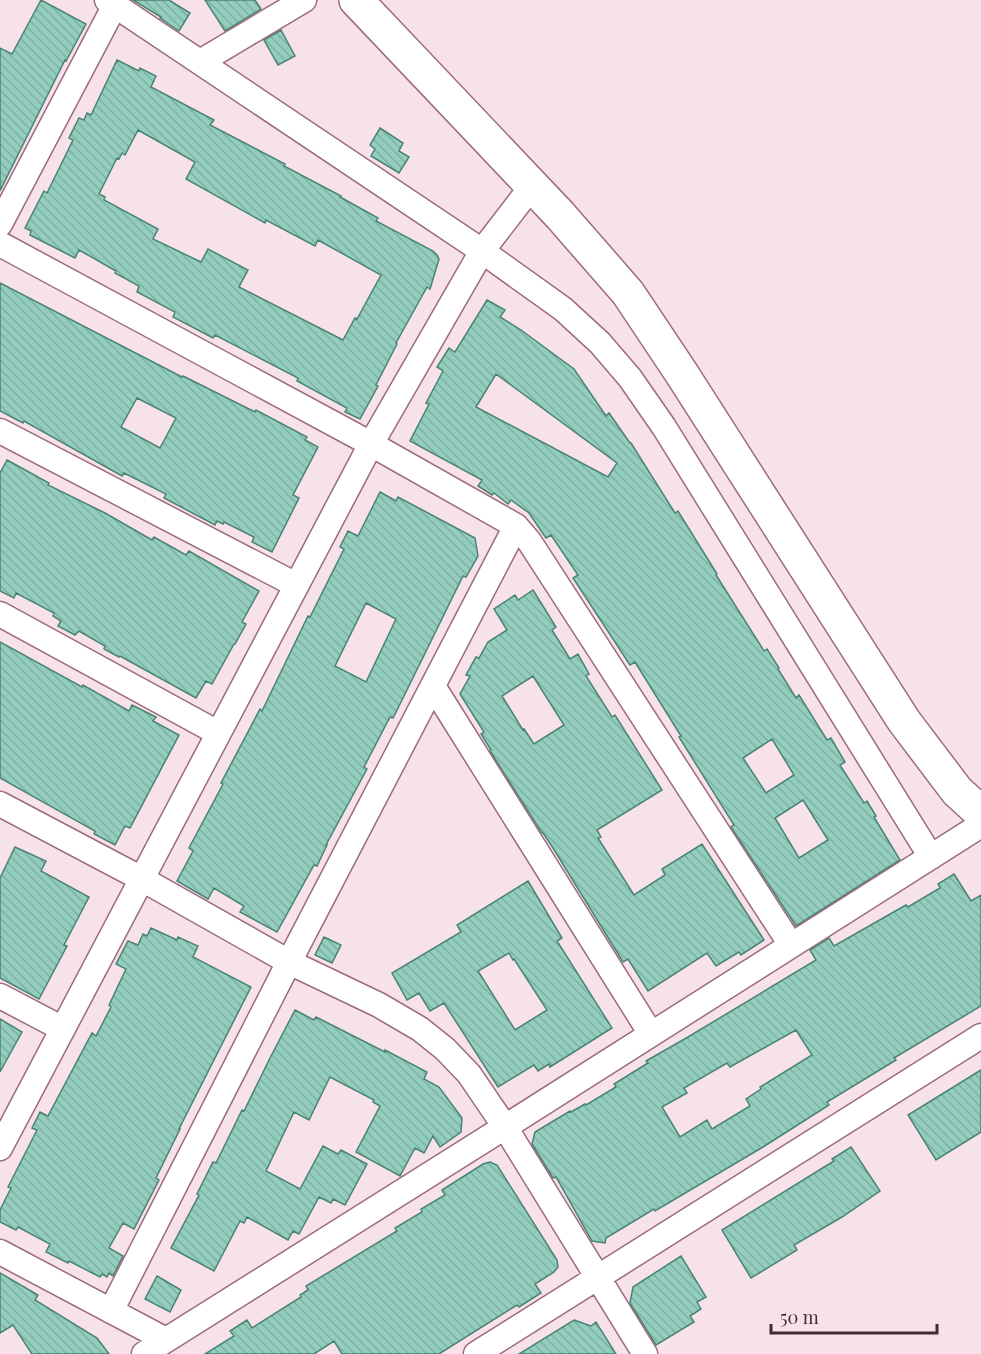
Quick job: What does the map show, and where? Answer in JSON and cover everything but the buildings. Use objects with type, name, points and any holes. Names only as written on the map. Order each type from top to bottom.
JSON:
[{"type":"main road","points":[[356,0],[560,215],[628,293],[904,721],[957,791],[981,813]]},
{"type":"street","points":[[200,62],[303,0]]},
{"type":"street","points":[[0,224],[111,3],[482,252],[563,309],[600,343],[630,378],[664,427],[931,857]]},
{"type":"street","points":[[0,1148],[371,444],[482,252],[532,186]]},
{"type":"street","points":[[0,244],[371,444],[516,526],[528,541],[791,945]]},
{"type":"street","points":[[0,431],[296,585]]},
{"type":"street","points":[[111,1311],[289,962],[516,526]]},
{"type":"street","points":[[0,614],[218,733]]},
{"type":"street","points":[[433,686],[651,1034]]},
{"type":"street","points":[[0,804],[142,879],[289,962],[379,1005],[420,1029],[445,1048],[469,1074],[505,1127],[645,1354]]},
{"type":"street","points":[[144,1354],[981,825]]},
{"type":"street","points":[[0,996],[63,1029]]},
{"type":"street","points":[[476,1354],[981,1036]]},
{"type":"street","points":[[0,1252],[166,1340]]}]
